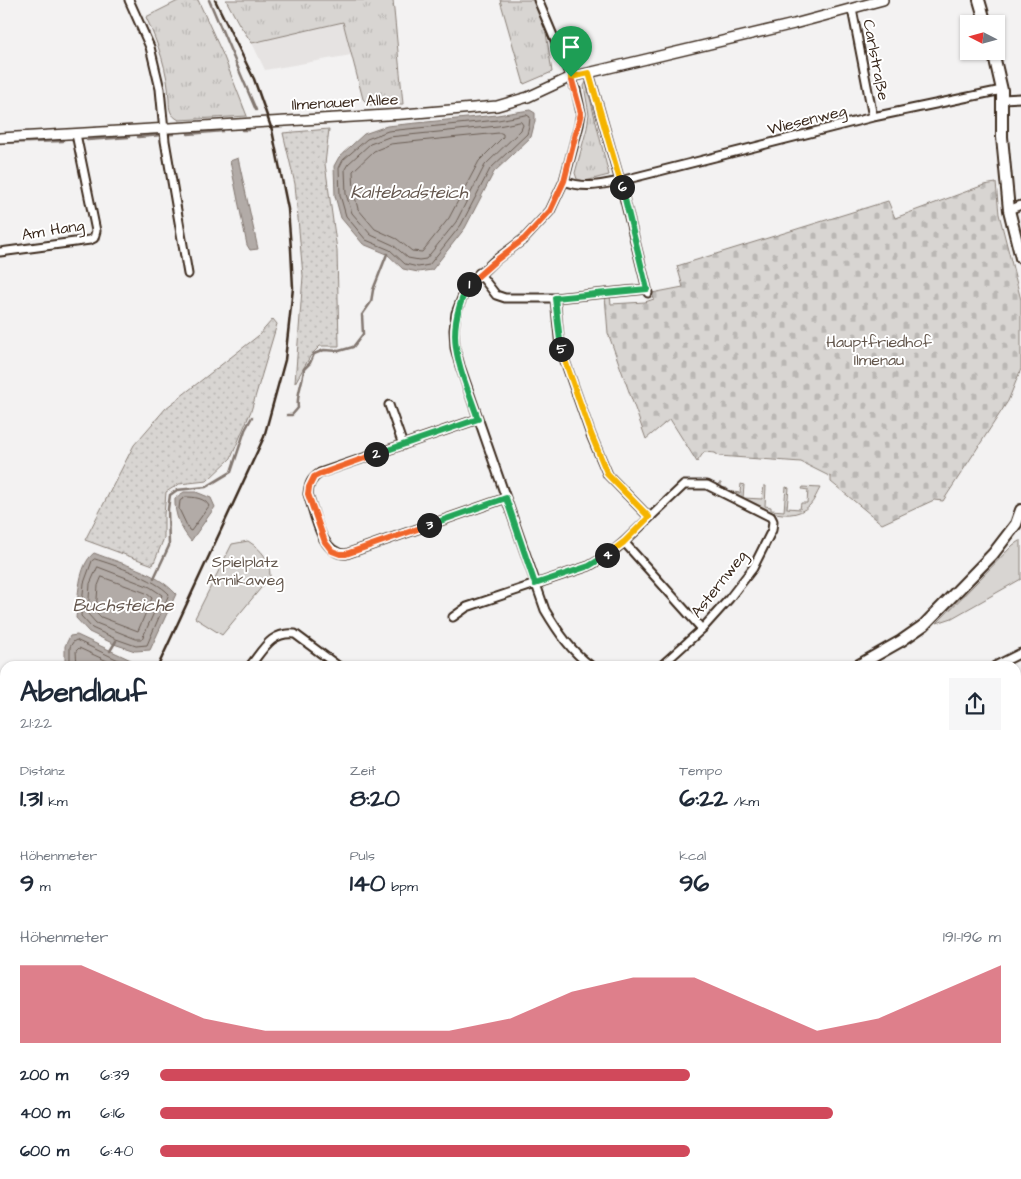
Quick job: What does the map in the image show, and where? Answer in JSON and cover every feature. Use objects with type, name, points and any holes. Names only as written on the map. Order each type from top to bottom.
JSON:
[{"type":"main road","points":[[979,0],[983,15]]},
{"type":"main road","points":[[995,60],[1003,94],[1002,137],[1009,210],[1021,258]]},
{"type":"main road","points":[[866,661],[901,641],[924,625],[1018,525],[1021,510]]},
{"type":"street","points":[[129,0],[150,47],[160,89],[163,129],[188,274]]},
{"type":"street","points":[[538,0],[571,77],[581,113],[564,181],[550,211],[525,238],[479,274],[470,284],[456,313],[454,330],[455,348],[545,610],[556,629],[570,647],[586,661]]},
{"type":"street","name":"Ilmenauer Allee","points":[[0,138],[497,106],[528,97],[571,77],[794,24],[883,0]]},
{"type":"street","name":"Carlstraße","points":[[852,9],[872,117]]},
{"type":"street","points":[[479,274],[496,295],[501,298],[555,298],[648,291],[620,181],[589,73]]},
{"type":"street","name":"Wiesenweg","points":[[564,181],[575,185],[591,187],[872,117],[1003,94],[1021,98]]},
{"type":"street","name":"Am Hang","points":[[0,252],[94,238],[96,231],[76,134]]},
{"type":"street","points":[[1009,210],[1021,205]]},
{"type":"street","points":[[454,617],[467,607],[589,566],[610,554],[649,517],[608,475],[594,443],[560,348],[555,298]]},
{"type":"street","points":[[389,404],[403,445]]},
{"type":"street","points":[[478,419],[320,474],[310,482],[308,494],[325,542],[332,551],[346,554],[506,498]]},
{"type":"street","name":"Asternweg","points":[[649,517],[684,485],[707,485],[766,514],[773,521],[772,530],[753,568],[702,629],[667,661]]},
{"type":"street","points":[[624,542],[702,629]]},
{"type":"street","points":[[254,661],[269,641],[279,634],[288,633],[295,634],[331,661]]},
{"type":"street","points":[[1005,661],[1021,653]]},
{"type":"shaded area","points":[[343,22],[351,55],[265,70],[252,43]]},
{"type":"green space","points":[[180,0],[198,0],[224,57],[247,116],[179,120],[172,114],[169,107],[164,68],[146,17]]},
{"type":"green space","points":[[226,0],[393,0],[403,104],[369,105],[363,99],[343,22],[252,43]]},
{"type":"green space","points":[[500,0],[541,0],[552,72],[524,84]]},
{"type":"green space","points":[[586,82],[609,175],[585,181],[577,179],[575,173],[589,114],[584,86]]},
{"type":"green space","points":[[329,129],[325,164],[337,250],[339,346],[320,346],[311,355],[295,383],[303,276],[295,184],[283,133]]},
{"type":"green space","name":"Hauptfriedhof Ilmenau","points":[[996,183],[999,214],[1021,300],[1021,369],[1008,401],[943,501],[934,500],[882,524],[831,482],[831,477],[801,462],[719,456],[715,453],[704,452],[697,462],[670,419],[646,439],[608,333],[605,296],[610,296],[611,304],[645,302],[654,299],[652,293],[683,287],[677,266],[888,201],[895,218],[984,185]]},
{"type":"green space","points":[[273,319],[277,324],[251,411],[231,458],[207,481],[179,484],[166,492],[164,538],[153,565],[85,540],[134,445],[166,408],[258,336]]},
{"type":"green space","points":[[719,483],[721,483],[721,488],[727,488],[727,491],[740,493],[741,484],[744,485],[743,498],[762,499],[764,486],[766,486],[765,506],[771,507],[771,510],[784,511],[786,487],[789,488],[787,508],[800,509],[801,503],[807,503],[808,490],[802,489],[803,487],[820,488],[810,505],[800,512],[789,514],[765,510],[753,505],[720,489]]},
{"type":"green space","name":"Spielplatz Arnikaweg","points":[[248,541],[267,560],[270,577],[222,635],[195,618],[232,544]]},
{"type":"green space","points":[[1021,541],[1021,579],[952,618],[937,623],[1013,545]]},
{"type":"water","name":"Kaltebadsteich","points":[[530,110],[535,113],[531,137],[494,172],[465,228],[432,270],[418,272],[403,269],[387,254],[363,244],[341,218],[335,196],[334,166],[339,157],[364,134],[387,126]]},
{"type":"water","points":[[238,158],[258,249],[250,250],[247,245],[230,161]]},
{"type":"water","points":[[184,492],[196,492],[211,498],[215,507],[191,541],[181,527],[176,510],[175,498]]},
{"type":"water","name":"Buchsteiche","points":[[94,553],[158,579],[176,594],[150,650],[135,651],[114,644],[89,632],[76,618],[78,592],[82,574],[89,558]]},
{"type":"water","points":[[77,635],[133,661],[65,661],[65,646],[70,636]]},
{"type":"waterway","points":[[209,0],[256,110]]},
{"type":"waterway","points":[[242,130],[249,130]]},
{"type":"waterway","points":[[188,134],[223,131]]},
{"type":"waterway","points":[[138,137],[174,134]]},
{"type":"waterway","points":[[87,140],[129,137]]},
{"type":"waterway","points":[[0,143],[63,141]]},
{"type":"waterway","points":[[287,415],[292,415],[298,408],[298,398],[304,369],[310,363],[314,354],[324,350],[339,351],[353,347],[363,334],[362,315],[371,302],[373,290],[387,254]]},
{"type":"waterway","points":[[154,578],[169,546],[168,509],[170,495],[177,490],[206,487],[231,472],[245,430],[252,417]]},
{"type":"waterway","points":[[110,651],[116,641]]},
{"type":"railway","points":[[160,661],[264,437],[285,360],[293,288],[288,209],[272,130],[254,79],[215,0]]},
{"type":"route","points":[[589,73],[620,181],[647,289],[555,298],[560,348],[608,475],[649,517],[610,554],[589,566],[535,584],[506,498],[346,554],[332,551],[325,542],[308,494],[310,482],[314,477],[478,419],[455,348],[454,330],[456,313],[470,284],[479,274],[525,238],[550,211],[564,181],[581,113],[571,77],[589,73]]}]
